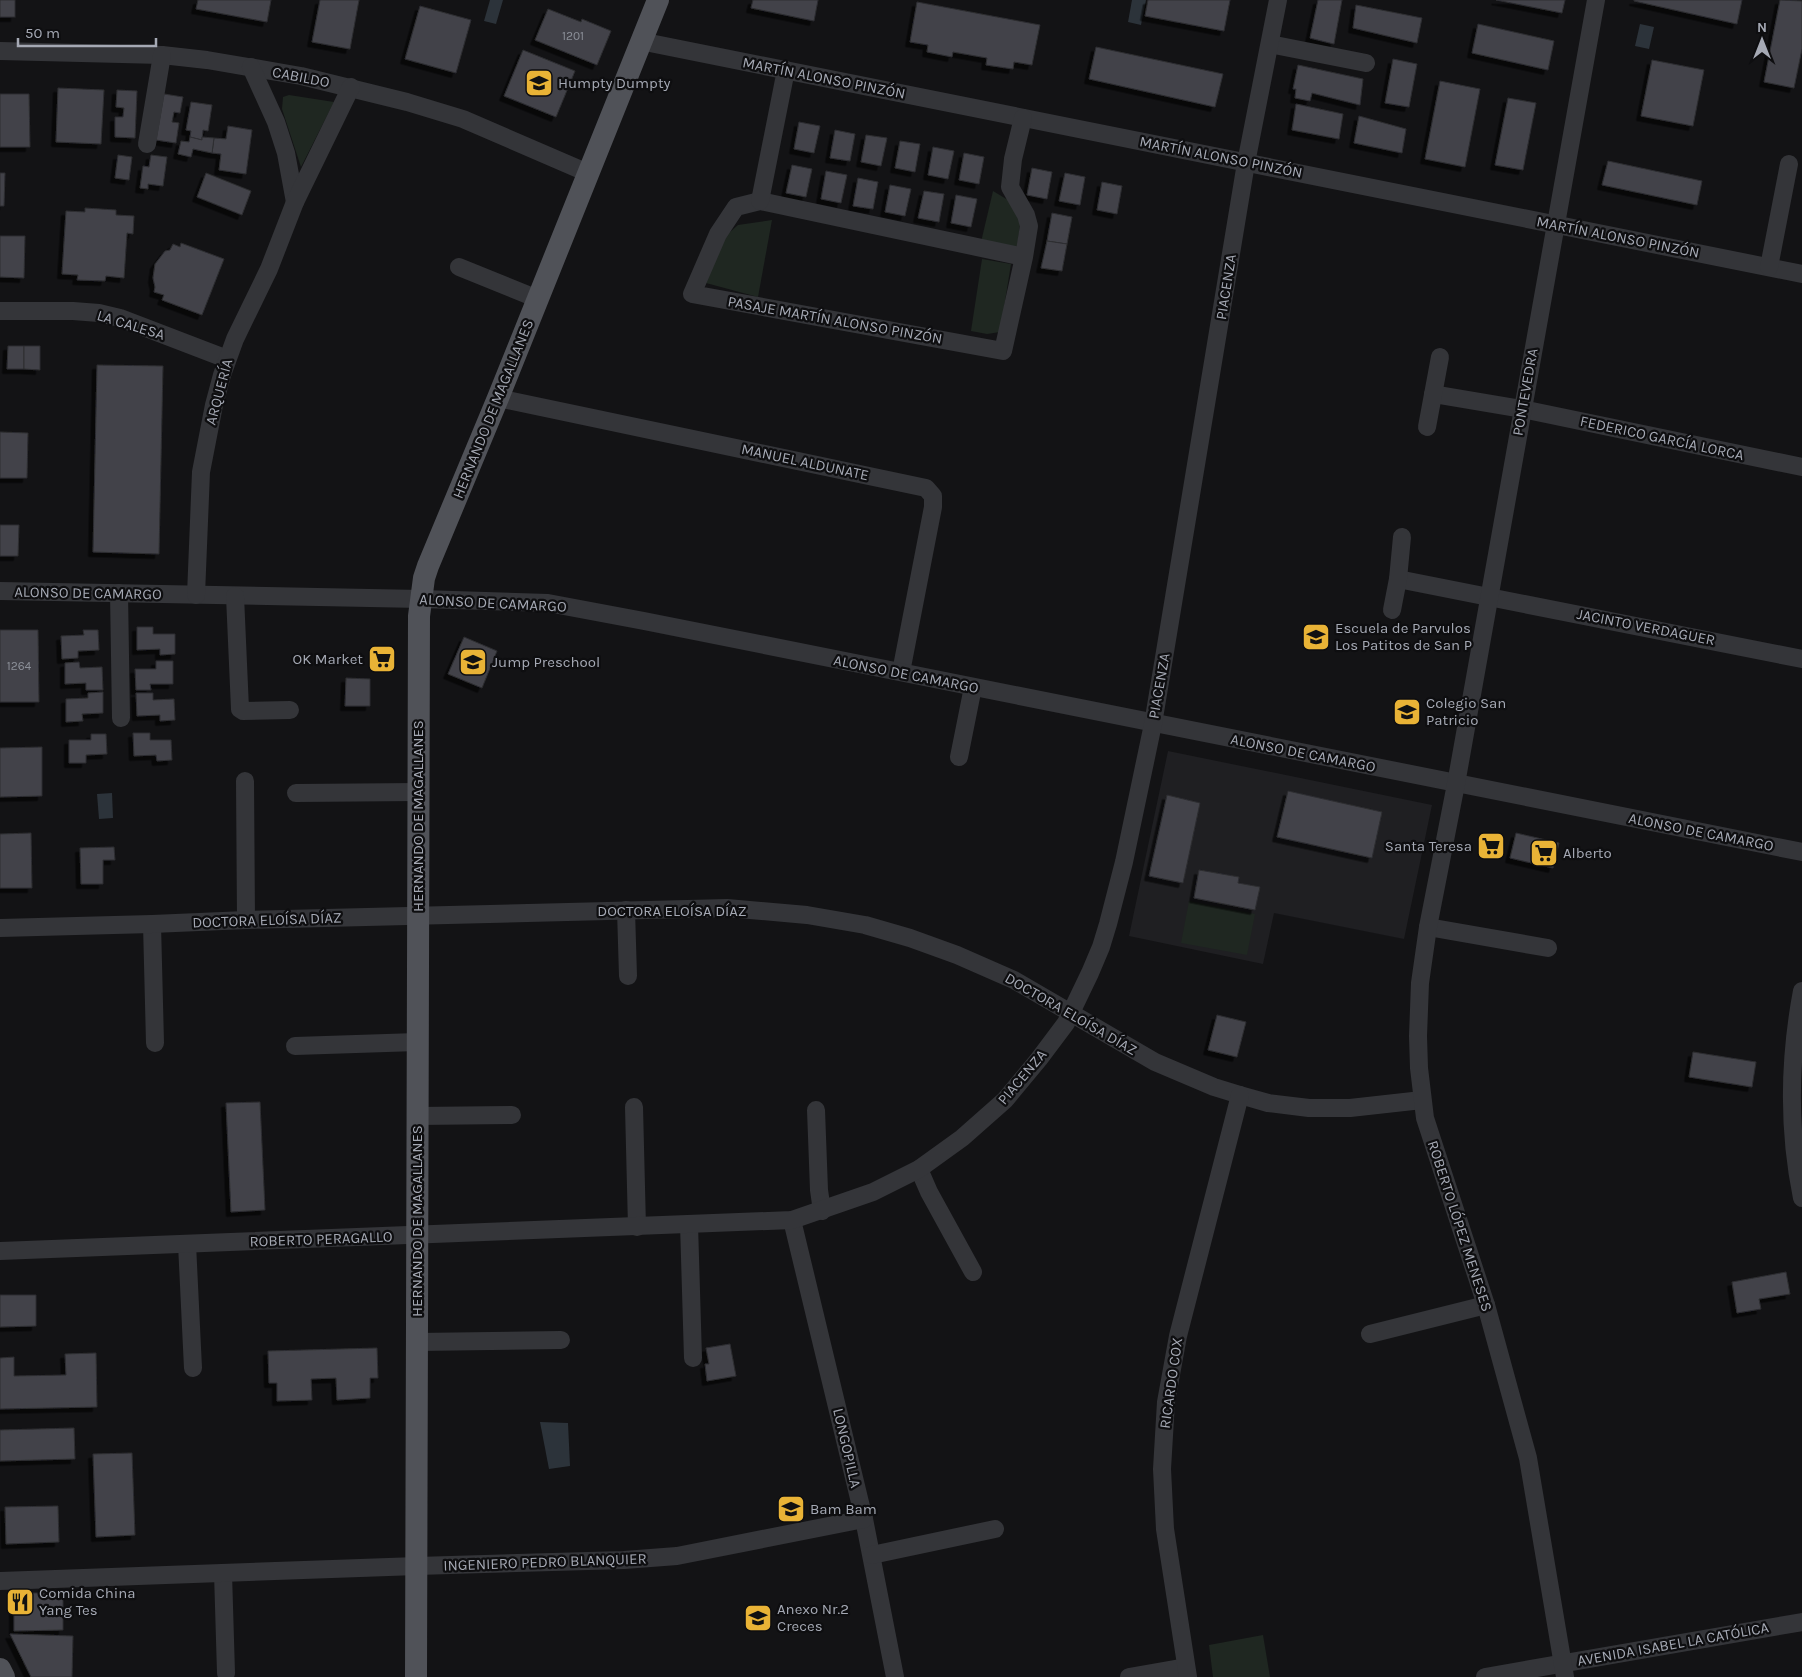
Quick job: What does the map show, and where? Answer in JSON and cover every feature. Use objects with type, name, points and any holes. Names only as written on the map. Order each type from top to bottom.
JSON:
[{"type":"main road","name":"HERNANDO DE MAGALLANES","points":[[416,1677],[418,792],[419,616],[421,599],[428,566],[498,398],[658,0]]},
{"type":"main road","points":[[0,1669],[4,1677]]},
{"type":"street","name":"PIACENZA","points":[[792,1220],[873,1192],[920,1168],[962,1138],[1005,1100],[1039,1059],[1071,1014],[1090,974],[1108,924],[1124,862],[1153,724],[1246,163],[1278,0]]},
{"type":"street","name":"PONTEVEDRA","points":[[1456,784],[1596,0]]},
{"type":"street","name":"MARTÍN ALONSO PINZÓN","points":[[640,41],[1802,274]]},
{"type":"street","points":[[1270,44],[1366,63]]},
{"type":"street","name":"CABILDO","points":[[0,51],[162,55],[251,67],[351,87],[463,119],[588,173]]},
{"type":"street","points":[[147,144],[162,55]]},
{"type":"street","points":[[251,67],[276,122],[286,153],[295,202]]},
{"type":"street","points":[[760,201],[786,70]]},
{"type":"street","name":"ARQUERÍA","points":[[196,595],[200,472],[214,405],[227,359],[269,269],[295,202],[351,87]]},
{"type":"street","name":"PASAJE MARTÍN ALONSO PINZÓN","points":[[1023,118],[1013,159],[1010,187],[1026,215],[1029,226],[1024,256],[1003,351],[692,294],[718,234],[736,207],[760,201],[1024,256]]},
{"type":"street","points":[[1769,268],[1789,164]]},
{"type":"street","points":[[459,267],[538,299]]},
{"type":"street","name":"LA CALESA","points":[[0,311],[99,313],[120,318],[227,359]]},
{"type":"street","points":[[1427,427],[1440,357]]},
{"type":"street","name":"FEDERICO GARCÍA LORCA","points":[[1433,394],[1522,409],[1802,467]]},
{"type":"street","name":"MANUEL ALDUNATE","points":[[498,398],[926,488],[933,496],[934,507],[901,672]]},
{"type":"street","points":[[1392,610],[1398,579],[1402,537]]},
{"type":"street","name":"JACINTO VERDAGUER","points":[[1398,579],[1802,659]]},
{"type":"street","name":"ALONSO DE CAMARGO","points":[[0,591],[548,603],[1802,852]]},
{"type":"street","points":[[118,594],[121,718]]},
{"type":"street","points":[[235,596],[240,710],[290,710]]},
{"type":"street","points":[[959,757],[974,687]]},
{"type":"street","points":[[245,781],[246,920]]},
{"type":"street","name":"ROBERTO LÓPEZ MENESES","points":[[1456,784],[1428,927],[1418,1009],[1418,1044],[1422,1100],[1425,1118],[1486,1305],[1528,1458],[1564,1670]]},
{"type":"street","points":[[296,793],[418,792]]},
{"type":"street","name":"DOCTORA ELOÍSA DÍAZ","points":[[0,928],[727,908],[807,915],[865,925],[910,938],[957,955],[1014,980],[1155,1062],[1214,1087],[1240,1095],[1268,1103],[1310,1108],[1350,1108],[1422,1100]]},
{"type":"street","points":[[626,910],[628,976]]},
{"type":"street","points":[[152,924],[156,1043]]},
{"type":"street","points":[[1428,927],[1548,948]]},
{"type":"street","points":[[1802,991],[1797,1017],[1791,1082],[1792,1137],[1802,1198]]},
{"type":"street","points":[[295,1046],[417,1042]]},
{"type":"street","name":"RICARDO COX","points":[[1187,1672],[1165,1528],[1162,1469],[1166,1402],[1178,1336],[1240,1095]]},
{"type":"street","points":[[634,1108],[637,1226]]},
{"type":"street","points":[[816,1110],[819,1190],[822,1211]]},
{"type":"street","points":[[417,1116],[512,1115]]},
{"type":"street","points":[[920,1168],[929,1192],[973,1272]]},
{"type":"street","name":"ROBERTO PERAGALLO","points":[[0,1251],[792,1220]]},
{"type":"street","name":"LONGOPILLA","points":[[792,1220],[864,1519],[895,1677]]},
{"type":"street","points":[[689,1224],[693,1358]]},
{"type":"street","points":[[187,1244],[193,1368]]},
{"type":"street","points":[[1370,1334],[1486,1305]]},
{"type":"street","points":[[417,1342],[561,1340]]},
{"type":"street","name":"INGENIERO PEDRO BLANQUIER","points":[[0,1581],[624,1560],[678,1556],[864,1519]]},
{"type":"street","points":[[872,1555],[995,1529]]},
{"type":"street","points":[[224,1573],[226,1672]]},
{"type":"street","name":"AVENIDA ISABEL LA CATÓLICA","points":[[1486,1677],[1564,1670],[1802,1622]]},
{"type":"street","points":[[1129,1677],[1187,1672]]},
{"type":"shaded area","points":[[490,0],[503,0],[496,24],[484,21]]},
{"type":"shaded area","points":[[1132,0],[1146,0],[1141,25],[1128,22]]},
{"type":"shaded area","points":[[1640,24],[1654,27],[1649,49],[1635,46]]},
{"type":"shaded area","points":[[289,95],[334,102],[301,167],[282,109],[283,97]]},
{"type":"shaded area","points":[[993,191],[1013,203],[1020,224],[1017,249],[981,242]]},
{"type":"shaded area","points":[[772,220],[758,297],[706,283],[722,239],[738,225]]},
{"type":"shaded area","points":[[982,259],[1011,264],[1000,332],[987,334],[971,331]]},
{"type":"shaded area","points":[[1168,751],[1432,805],[1404,939],[1274,913],[1263,964],[1129,936]]},
{"type":"shaded area","points":[[112,793],[113,818],[99,819],[97,794]]},
{"type":"shaded area","points":[[1189,901],[1255,914],[1247,955],[1181,943]]},
{"type":"shaded area","points":[[540,1422],[568,1423],[570,1466],[549,1469]]},
{"type":"shaded area","points":[[1263,1635],[1270,1677],[1213,1677],[1209,1645]]},
{"type":"building","points":[[0,0],[15,0],[15,17],[0,17]]},
{"type":"building","points":[[198,0],[271,0],[267,22],[196,9]]},
{"type":"building","points":[[320,0],[359,0],[350,49],[312,42]]},
{"type":"building","points":[[753,0],[818,0],[814,21],[751,8]]},
{"type":"building","points":[[1148,0],[1230,0],[1224,31],[1145,16]]},
{"type":"building","points":[[1318,0],[1342,0],[1334,44],[1310,38]]},
{"type":"building","points":[[1496,0],[1565,0],[1562,13]]},
{"type":"building","points":[[1634,0],[1742,0],[1737,24]]},
{"type":"building","points":[[1780,0],[1802,1],[1802,49],[1794,88],[1764,82]]},
{"type":"building","points":[[917,2],[1040,25],[1032,65],[1014,62],[1013,69],[986,65],[987,58],[953,52],[952,57],[927,52],[928,45],[910,42]]},
{"type":"building","points":[[1356,5],[1422,18],[1417,43],[1353,28]]},
{"type":"building","points":[[420,6],[471,20],[456,73],[405,59]]},
{"type":"building","points":[[548,9],[581,22],[582,19],[611,31],[597,65],[535,40]]},
{"type":"building","points":[[1478,24],[1554,41],[1548,70],[1472,53]]},
{"type":"building","points":[[1096,47],[1223,74],[1215,107],[1089,79]]},
{"type":"building","name":"Humpty Dumpty","points":[[523,50],[575,71],[556,117],[504,96]]},
{"type":"building","points":[[1393,59],[1417,64],[1409,107],[1385,103]]},
{"type":"building","points":[[1652,60],[1704,70],[1693,126],[1641,116]]},
{"type":"building","points":[[1298,65],[1363,79],[1360,105],[1312,93],[1310,101],[1295,98],[1296,89],[1293,89]]},
{"type":"building","points":[[1440,81],[1480,89],[1465,167],[1425,159]]},
{"type":"building","points":[[58,88],[104,90],[101,144],[56,142]]},
{"type":"building","points":[[117,90],[137,91],[135,138],[115,137],[115,117],[123,117],[124,108],[116,107]]},
{"type":"building","points":[[0,94],[29,94],[30,147],[0,147]]},
{"type":"building","points":[[164,94],[183,97],[180,113],[174,112],[172,122],[179,123],[176,143],[156,140]]},
{"type":"building","points":[[1508,98],[1536,103],[1523,170],[1495,165]]},
{"type":"building","points":[[191,102],[212,105],[208,131],[203,130],[202,140],[190,137],[191,131],[186,130]]},
{"type":"building","points":[[1296,104],[1343,114],[1339,139],[1292,130]]},
{"type":"building","points":[[1359,116],[1406,129],[1402,153],[1354,143]]},
{"type":"building","points":[[799,122],[820,126],[814,153],[794,149]]},
{"type":"building","points":[[228,126],[252,130],[246,174],[219,170],[221,154],[212,153],[214,138],[226,139]]},
{"type":"building","points":[[835,130],[855,134],[850,161],[830,158]]},
{"type":"building","points":[[866,135],[887,138],[881,166],[861,162]]},
{"type":"building","points":[[190,137],[202,140],[202,137],[214,138],[212,153],[193,149],[191,157],[178,154],[181,141],[189,142]]},
{"type":"building","points":[[900,141],[920,144],[915,172],[895,168]]},
{"type":"building","points":[[933,147],[954,151],[948,179],[928,175]]},
{"type":"building","points":[[964,153],[984,157],[979,184],[959,180]]},
{"type":"building","points":[[118,155],[132,157],[129,180],[115,178]]},
{"type":"building","points":[[151,155],[167,157],[163,186],[148,184],[148,189],[140,188],[143,166],[149,167]]},
{"type":"building","points":[[1608,161],[1702,181],[1697,205],[1602,185]]},
{"type":"building","points":[[792,165],[812,169],[806,197],[786,193]]},
{"type":"building","points":[[1032,168],[1052,172],[1047,199],[1027,195]]},
{"type":"building","points":[[826,171],[847,175],[841,203],[821,199]]},
{"type":"building","points":[[0,173],[5,173],[4,206],[0,206]]},
{"type":"building","points":[[206,173],[251,191],[242,215],[197,197]]},
{"type":"building","points":[[1065,173],[1085,177],[1080,205],[1059,201]]},
{"type":"building","points":[[858,178],[878,182],[873,209],[853,206]]},
{"type":"building","points":[[1102,182],[1122,186],[1117,214],[1097,210]]},
{"type":"building","points":[[890,185],[911,189],[905,216],[885,212]]},
{"type":"building","points":[[924,191],[944,194],[939,222],[918,218]]},
{"type":"building","points":[[956,195],[977,199],[971,227],[951,223]]},
{"type":"building","points":[[85,208],[116,210],[116,215],[134,216],[133,234],[127,233],[124,278],[106,276],[105,281],[77,280],[78,275],[62,274],[66,211],[85,212]]},
{"type":"building","points":[[1052,213],[1072,217],[1067,244],[1047,241]]},
{"type":"building","points":[[0,236],[25,236],[24,278],[0,277]]},
{"type":"building","points":[[1047,241],[1067,244],[1062,271],[1041,268]]},
{"type":"building","points":[[181,243],[224,259],[202,315],[162,300],[164,295],[154,292],[155,264],[165,251],[170,250],[173,244],[180,247]]},
{"type":"building","points":[[8,346],[24,346],[24,369],[7,369]]},
{"type":"building","points":[[24,346],[40,346],[40,370],[24,369]]},
{"type":"building","points":[[97,365],[163,366],[159,554],[93,552]]},
{"type":"building","points":[[0,432],[28,433],[27,478],[0,478]]},
{"type":"building","points":[[0,525],[19,525],[18,556],[0,556]]},
{"type":"building","points":[[137,627],[153,627],[153,634],[175,634],[175,654],[160,655],[160,649],[137,650]]},
{"type":"building","points":[[0,630],[38,630],[39,702],[0,702]]},
{"type":"building","points":[[83,630],[98,630],[99,650],[78,651],[78,658],[62,659],[61,636],[84,635]]},
{"type":"building","name":"Jump Preschool","points":[[464,637],[497,651],[482,688],[448,674]]},
{"type":"building","points":[[156,661],[173,661],[173,684],[150,684],[151,690],[136,690],[135,669],[156,669]]},
{"type":"building","points":[[79,662],[80,668],[102,667],[103,690],[86,690],[86,683],[65,684],[65,663]]},
{"type":"building","points":[[346,678],[370,679],[370,706],[345,706]]},
{"type":"building","points":[[103,692],[103,713],[82,714],[83,721],[66,722],[66,699],[88,698],[88,693]]},
{"type":"building","points":[[136,693],[153,693],[153,700],[174,699],[175,720],[160,721],[160,715],[137,716]]},
{"type":"building","points":[[133,733],[150,733],[150,740],[171,740],[172,760],[157,761],[156,755],[134,756]]},
{"type":"building","points":[[91,734],[106,734],[107,754],[86,755],[86,763],[69,763],[69,740],[91,740]]},
{"type":"building","points":[[42,747],[42,796],[0,797],[0,748]]},
{"type":"building","points":[[1288,791],[1382,812],[1372,858],[1277,837]]},
{"type":"building","points":[[1167,795],[1200,803],[1183,883],[1149,876]]},
{"type":"building","points":[[31,833],[32,888],[0,888],[0,834]]},
{"type":"building","points":[[1516,833],[1559,843],[1553,868],[1510,858]]},
{"type":"building","points":[[114,847],[115,860],[103,860],[103,884],[81,884],[80,848]]},
{"type":"building","points":[[1199,870],[1239,877],[1238,883],[1260,887],[1255,910],[1194,898]]},
{"type":"building","points":[[1217,1015],[1246,1022],[1237,1057],[1208,1050]]},
{"type":"building","points":[[1693,1052],[1756,1062],[1752,1087],[1689,1077]]},
{"type":"building","points":[[260,1102],[265,1210],[231,1212],[226,1103]]},
{"type":"building","points":[[1786,1272],[1790,1294],[1759,1299],[1761,1309],[1737,1313],[1732,1282]]},
{"type":"building","points":[[0,1295],[36,1295],[36,1326],[0,1327]]},
{"type":"building","points":[[730,1344],[736,1376],[707,1381],[705,1364],[709,1364],[706,1348]]},
{"type":"building","points":[[377,1348],[378,1378],[370,1378],[370,1398],[337,1400],[336,1378],[311,1379],[312,1400],[277,1401],[277,1383],[269,1383],[268,1351]]},
{"type":"building","points":[[96,1353],[97,1407],[0,1409],[0,1358],[14,1357],[14,1376],[66,1375],[65,1354]]},
{"type":"building","points":[[74,1428],[75,1459],[0,1461],[0,1430]]},
{"type":"building","points":[[132,1453],[135,1535],[96,1537],[93,1454]]},
{"type":"building","points":[[58,1506],[59,1542],[6,1544],[5,1507]]},
{"type":"building","points":[[14,1593],[63,1593],[63,1630],[14,1631]]},
{"type":"building","points":[[10,1634],[73,1636],[72,1677],[31,1677]]},
{"type":"place","name":"Humpty Dumpty","points":[[539,83]]},
{"type":"place","name":"Escuela de Parvulos Los Patitos de San P","points":[[1316,637]]},
{"type":"place","name":"OK Market","points":[[382,659]]},
{"type":"place","name":"Jump Preschool","points":[[473,662]]},
{"type":"place","name":"Colegio San Patricio","points":[[1407,712]]},
{"type":"place","name":"Santa Teresa","points":[[1491,846]]},
{"type":"place","name":"Alberto","points":[[1544,853]]},
{"type":"place","name":"Bam Bam","points":[[791,1509]]},
{"type":"place","name":"Comida China Yang Tes","points":[[20,1602]]},
{"type":"place","name":"Anexo Nr.2 Creces","points":[[758,1618]]}]
